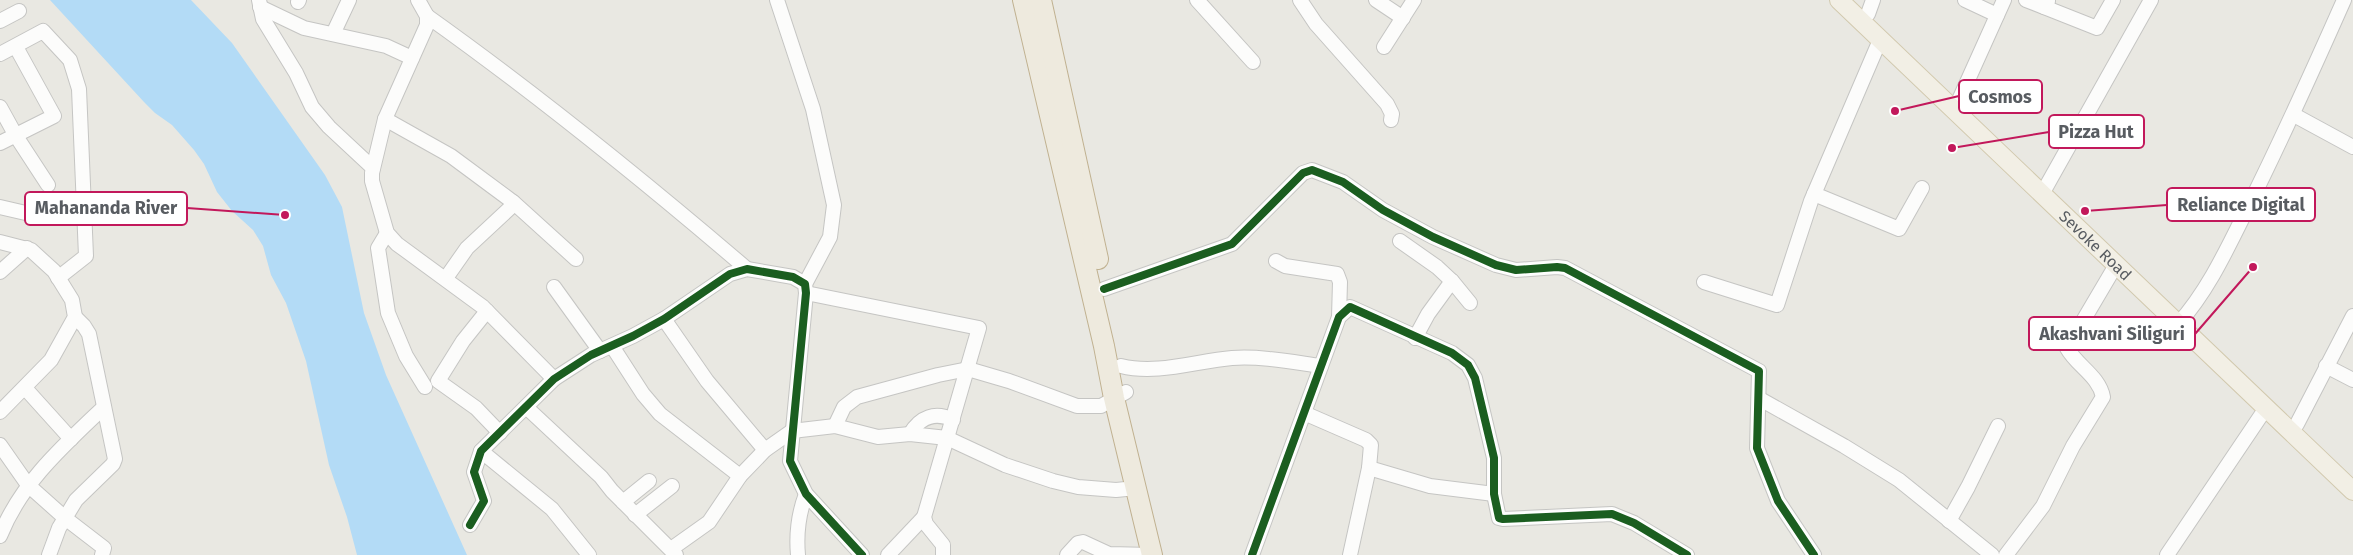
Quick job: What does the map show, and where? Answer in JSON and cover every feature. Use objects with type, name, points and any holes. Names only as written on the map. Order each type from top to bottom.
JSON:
[{"type":"highway","points":[[1024,0],[1104,346],[1120,395],[1163,555]]},
{"type":"highway","points":[[1040,0],[1121,366],[1120,395],[1136,488],[1151,555]]},
{"type":"main road","name":"Sevoke Road","points":[[1839,0],[1868,12],[1880,40],[2045,189],[2294,428],[2353,491]]},
{"type":"main road","name":"Sevoke Road","points":[[1853,0],[1868,12],[1959,100],[2116,265],[2182,320],[2266,408],[2294,428],[2353,477]]},
{"type":"street","points":[[333,34],[349,0]]},
{"type":"street","points":[[418,0],[427,16],[482,55],[650,186],[747,269]]},
{"type":"street","points":[[777,0],[813,109],[834,206],[830,237],[805,289],[790,461],[806,494],[862,555]]},
{"type":"street","points":[[1197,0],[1253,62]]},
{"type":"street","points":[[1300,0],[1316,24],[1387,104],[1392,114],[1391,120]]},
{"type":"street","points":[[1376,0],[1403,18]]},
{"type":"street","points":[[1384,47],[1414,0]]},
{"type":"street","points":[[1965,0],[1997,15]]},
{"type":"street","points":[[1959,100],[2004,0]]},
{"type":"street","points":[[2026,0],[2046,3],[2097,28],[2113,0]]},
{"type":"street","points":[[2045,189],[2151,0]]},
{"type":"street","points":[[2182,320],[2207,285],[2232,238],[2294,115],[2344,0]]},
{"type":"street","points":[[260,4],[301,26],[386,46],[412,58]]},
{"type":"street","points":[[260,4],[263,19],[296,73],[312,107],[329,127],[373,168]]},
{"type":"street","points":[[0,21],[18,11]]},
{"type":"street","points":[[427,16],[427,24],[385,119],[373,168],[372,181],[387,233],[397,244],[446,278],[487,311],[554,379]]},
{"type":"street","points":[[0,54],[16,47],[40,31],[44,32],[70,60],[79,89],[86,256],[58,278]]},
{"type":"street","points":[[1704,282],[1777,305],[1788,267],[1814,194],[1880,40]]},
{"type":"street","points":[[0,143],[54,116],[16,47]]},
{"type":"street","points":[[0,108],[48,185]]},
{"type":"street","points":[[2294,115],[2353,147]]},
{"type":"street","points":[[385,119],[451,156],[513,202],[576,259]]},
{"type":"street","points":[[1104,288],[1232,244],[1303,173],[1312,170],[1343,182],[1383,210],[1432,237],[1496,265],[1516,270],[1562,267],[1759,371],[1760,399],[1756,448],[1778,500],[1814,555]]},
{"type":"street","points":[[1814,194],[1899,229],[1922,188]]},
{"type":"street","points":[[446,278],[468,248],[513,202]]},
{"type":"street","points":[[0,206],[42,217]]},
{"type":"street","points":[[387,233],[378,248],[388,313],[406,356],[425,387]]},
{"type":"street","points":[[1400,241],[1438,267],[1470,303]]},
{"type":"street","points":[[0,242],[27,248],[54,271],[72,300],[75,317],[90,334],[115,460],[76,500],[65,518],[49,555]]},
{"type":"street","points":[[0,272],[27,248]]},
{"type":"street","points":[[1252,555],[1339,316],[1340,282],[1337,274],[1285,266],[1276,261]]},
{"type":"street","points":[[2006,555],[2043,506],[2073,446],[2103,397],[2102,390],[2092,376],[2073,358],[2067,348],[2116,265]]},
{"type":"street","points":[[470,525],[484,501],[474,472],[481,451],[554,379],[606,348],[664,319],[730,274],[747,269],[793,277],[805,289],[977,326],[980,330],[924,517],[888,555]]},
{"type":"street","points":[[1415,338],[1432,308],[1452,281]]},
{"type":"street","points":[[554,287],[660,414],[740,476]]},
{"type":"street","points":[[1339,316],[1350,307],[1415,338],[1452,353],[1468,365],[1475,378],[1494,458],[1494,494],[1497,515],[1500,519],[1612,514],[1634,523],[1683,554]]},
{"type":"street","points":[[487,311],[463,341],[438,381],[476,408],[500,433]]},
{"type":"street","points":[[2294,428],[2353,316]]},
{"type":"street","points":[[0,412],[51,360],[75,317]]},
{"type":"street","points":[[664,319],[707,381],[765,450]]},
{"type":"street","points":[[1121,366],[1137,370],[1154,369],[1233,358],[1253,358],[1321,366]]},
{"type":"street","points":[[2326,366],[2353,380]]},
{"type":"street","points":[[835,426],[844,407],[857,397],[938,375],[968,369],[1009,381],[1077,406],[1101,406],[1120,395]]},
{"type":"street","points":[[25,388],[71,439]]},
{"type":"street","points":[[1760,399],[1870,461],[1898,480],[1992,555]]},
{"type":"street","points":[[0,536],[13,507],[28,485],[104,407]]},
{"type":"street","points":[[526,407],[601,477],[635,515],[674,552],[709,522],[740,476],[765,450],[792,431],[835,426],[878,437],[910,434],[947,438],[1012,468],[1053,481],[1078,487],[1116,490],[1136,488]]},
{"type":"street","points":[[2167,555],[2266,408]]},
{"type":"street","points":[[1304,413],[1371,445],[1369,468],[1350,555]]},
{"type":"street","points":[[910,434],[917,422],[926,418],[942,415],[953,420]]},
{"type":"street","points":[[1949,521],[1998,426]]},
{"type":"street","points":[[0,445],[28,485],[65,518],[104,548],[102,555]]},
{"type":"street","points":[[481,451],[552,509],[590,555]]},
{"type":"street","points":[[1369,468],[1430,486],[1494,494]]},
{"type":"street","points":[[623,502],[649,482]]},
{"type":"street","points":[[635,515],[672,486]]},
{"type":"street","points":[[798,555],[796,530],[799,513],[806,494]]},
{"type":"street","points":[[924,517],[926,524],[943,545],[943,555]]},
{"type":"street","points":[[1067,555],[1078,543],[1083,542],[1108,554],[1151,555]]},
{"type":"water","points":[[50,0],[191,0],[232,43],[325,175],[342,207],[364,313],[386,375],[467,555],[357,555],[347,517],[329,465],[306,361],[286,303],[271,275],[263,246],[253,230],[232,211],[217,192],[204,164],[194,150],[172,125],[155,113],[144,102]]},
{"type":"cycle path","points":[[1104,289],[1232,244],[1303,173],[1312,170],[1343,182],[1383,210],[1433,237],[1496,265],[1516,270],[1565,268],[1759,371],[1757,448],[1778,501],[1814,555]]},
{"type":"cycle path","points":[[470,525],[484,501],[474,472],[481,451],[554,379],[591,355],[633,336],[664,319],[730,274],[747,269],[793,277],[805,284],[806,293],[790,461],[806,494],[862,555]]},
{"type":"cycle path","points":[[1252,555],[1339,317],[1350,307],[1452,353],[1468,365],[1475,378],[1494,458],[1494,494],[1499,518],[1612,514],[1634,523],[1687,555]]},
{"type":"place","name":"Cosmos","points":[[1895,111]]},
{"type":"place","name":"Pizza Hut","points":[[1952,148]]},
{"type":"place","name":"Reliance Digital","points":[[2085,211]]},
{"type":"place","name":"Mahananda River","points":[[285,215]]},
{"type":"place","name":"Akashvani Siliguri","points":[[2253,267]]}]
